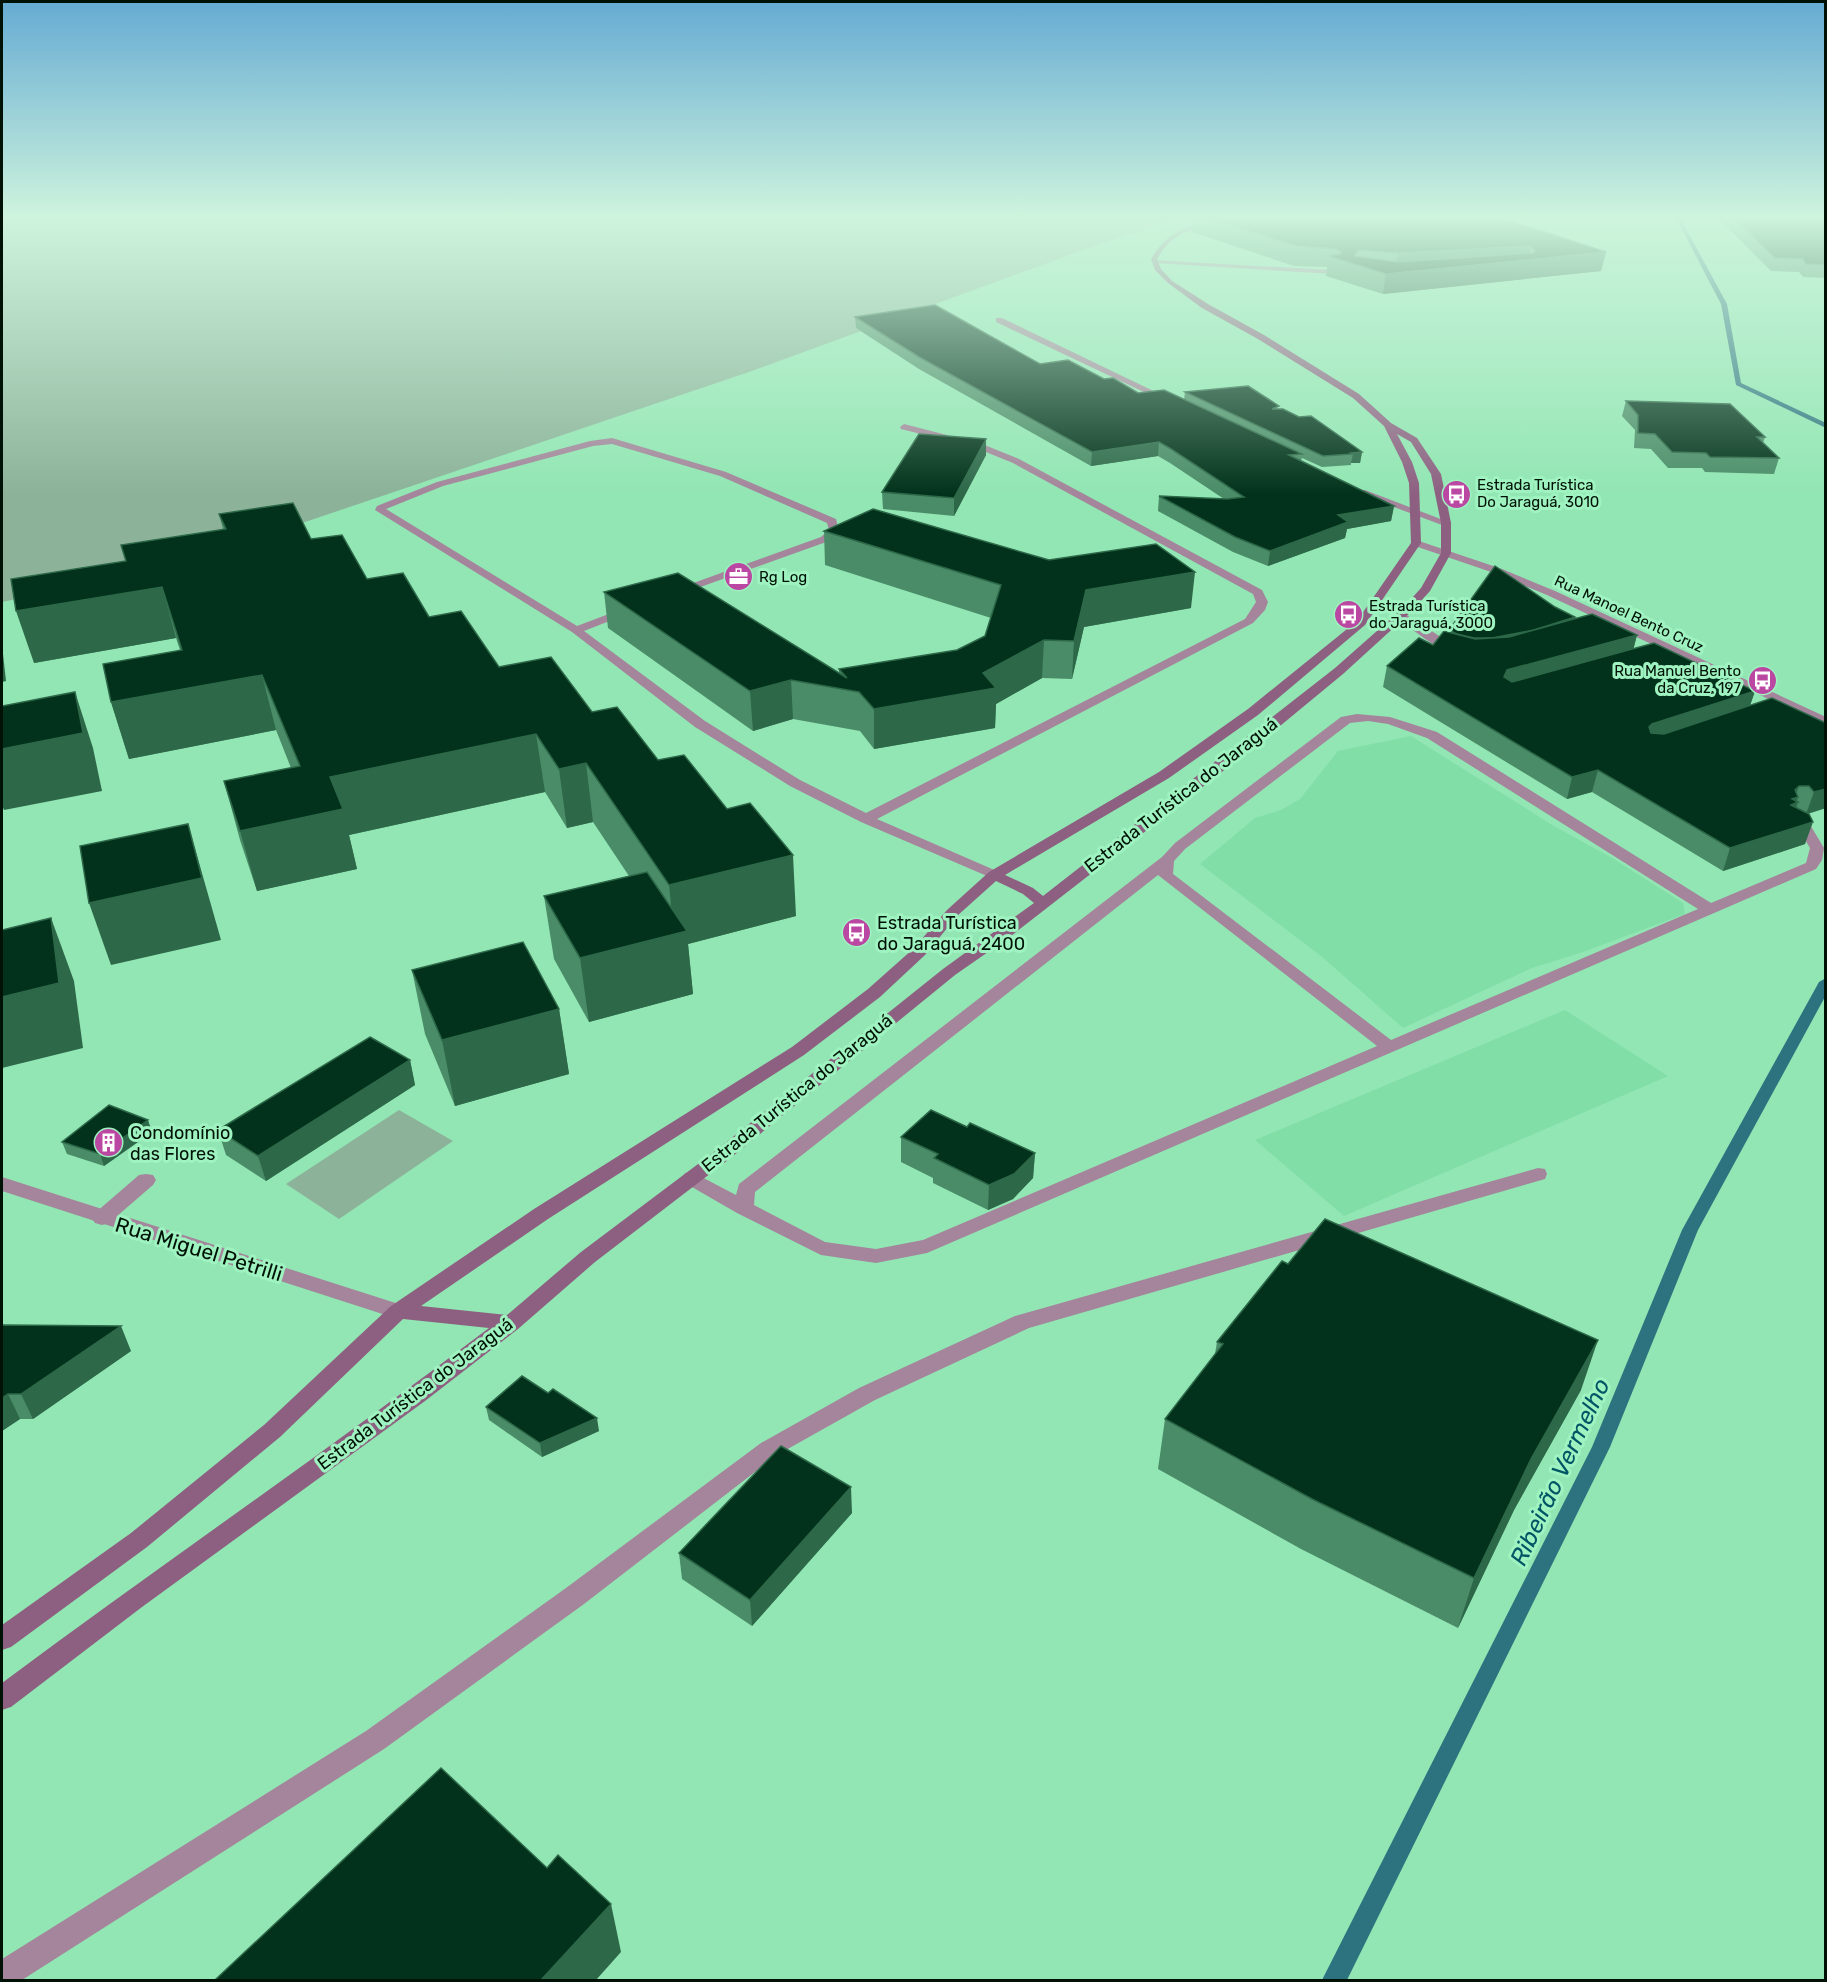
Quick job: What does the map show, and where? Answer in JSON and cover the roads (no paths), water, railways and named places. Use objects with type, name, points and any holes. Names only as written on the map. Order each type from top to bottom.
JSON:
[{"type":"main road","name":"Estrada Turística do Jaraguá","points":[[2,1698],[133,1599],[417,1395],[511,1323],[588,1257],[692,1178],[949,972],[1044,903],[1263,733],[1340,671],[1401,616],[1426,589],[1446,554],[1446,523],[1436,474],[1414,440],[1388,425],[1356,396],[1261,337],[1210,308]]},
{"type":"main road","name":"Estrada Turística do Jaraguá","points":[[2,1639],[138,1540],[272,1431],[398,1311],[541,1214],[798,1052],[874,993],[919,952],[952,913],[994,875],[1164,775],[1253,712],[1361,622],[1394,578],[1416,543],[1413,483],[1407,462],[1388,425]]},
{"type":"main road","points":[[994,875],[1020,887],[1044,903]]},
{"type":"main road","points":[[398,1311],[511,1323]]},
{"type":"street","points":[[999,320],[1179,405]]},
{"type":"street","points":[[866,819],[1249,621],[1259,610],[1262,602],[1258,592],[1016,461],[979,446],[904,427]]},
{"type":"street","points":[[664,598],[825,539],[834,531],[832,521],[723,474],[612,441],[593,443],[440,484],[381,508],[379,512],[576,630],[700,723],[795,783],[866,819],[994,875]]},
{"type":"street","points":[[1349,486],[1446,523]]},
{"type":"street","name":"Rua Manoel Bento Cruz","points":[[1416,543],[1498,571],[1826,722]]},
{"type":"street","points":[[576,630],[642,606]]},
{"type":"street","points":[[1401,616],[1434,639],[1458,652],[1467,653]]},
{"type":"street","points":[[1587,627],[1610,621]]},
{"type":"street","points":[[1649,657],[1672,650]]},
{"type":"street","points":[[1768,712],[1789,705]]},
{"type":"street","points":[[744,1208],[746,1189],[1167,860],[1180,846],[1346,720],[1360,716],[1400,724],[1432,735],[1709,909]]},
{"type":"street","points":[[692,1178],[820,1248],[876,1256],[927,1246],[1811,866],[1815,860],[1817,848],[1796,813]]},
{"type":"street","points":[[1167,860],[1165,875],[1389,1047]]},
{"type":"street","points":[[2,1976],[375,1740],[575,1596],[769,1449],[867,1394],[1022,1322],[1538,1174]]},
{"type":"street","points":[[102,1218],[146,1180]]},
{"type":"street","name":"Rua Miguel Petrilli","points":[[2,1184],[102,1218],[398,1311]]},
{"type":"waterway","name":"Ribeirão Vermelho","points":[[1725,308],[1738,384],[1826,426]]},
{"type":"waterway","name":"Ribeirão Vermelho","points":[[1334,1980],[1601,1447],[1690,1230],[1826,982]]},
{"type":"place","name":"Estrada Turística Do Jaraguá, 3010","points":[[1456,494]]},
{"type":"place","name":"Rg Log","points":[[738,577]]},
{"type":"place","name":"Estrada Turística do Jaraguá, 3000","points":[[1348,615]]},
{"type":"place","name":"Rua Manuel Bento da Cruz, 197","points":[[1762,680]]},
{"type":"place","name":"Estrada Turística do Jaraguá, 2400","points":[[856,933]]},
{"type":"place","name":"Condomínio das Flores","points":[[109,1143]]}]
